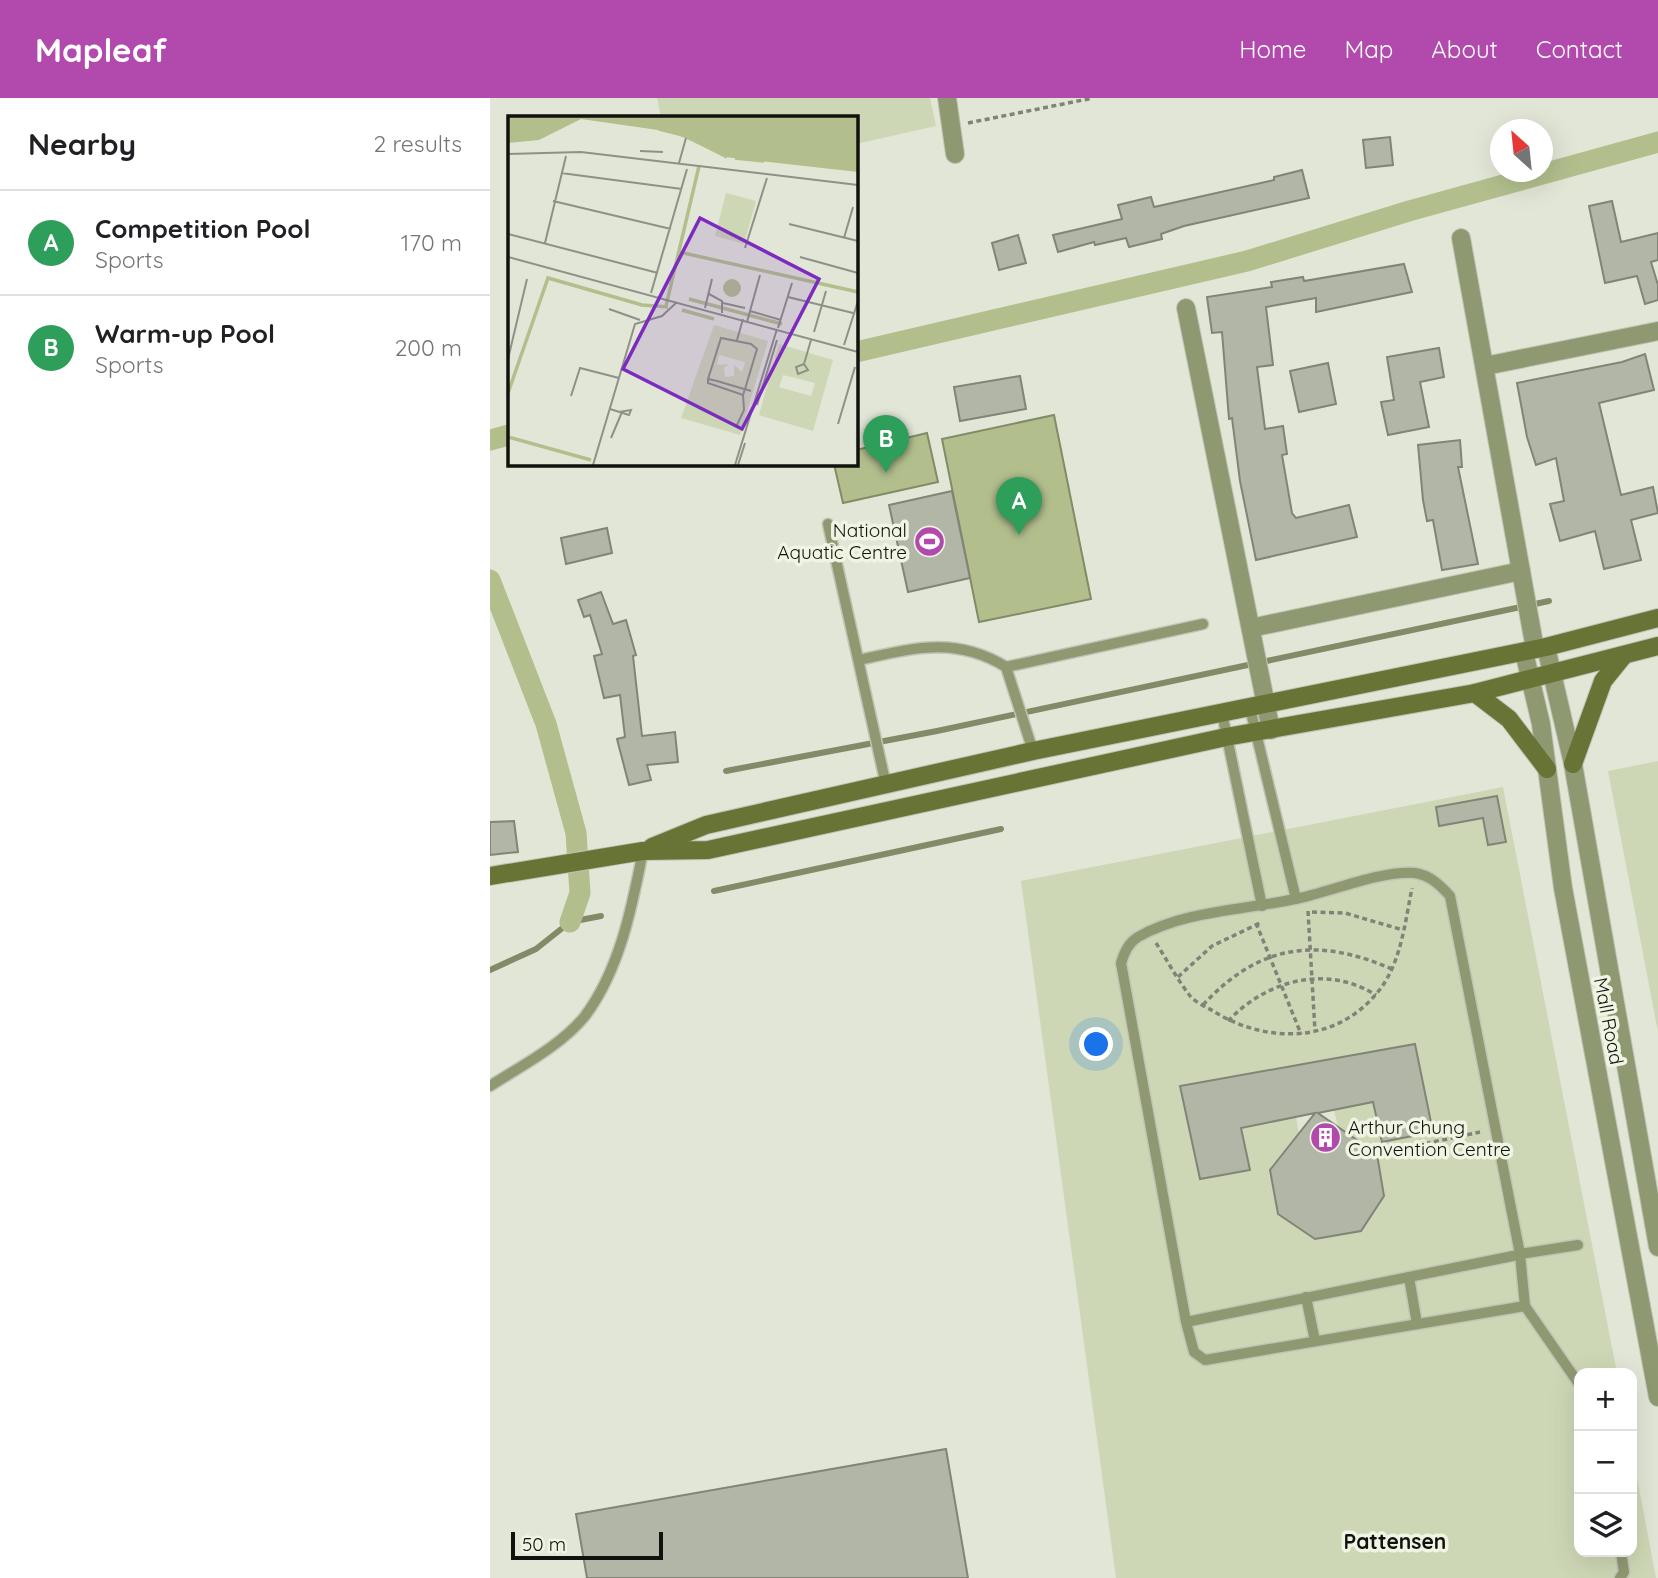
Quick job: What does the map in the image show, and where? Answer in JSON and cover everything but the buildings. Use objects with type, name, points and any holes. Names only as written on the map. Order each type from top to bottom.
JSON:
[{"type":"main road","points":[[635,852],[706,825],[884,778],[1258,706],[1658,618]]},
{"type":"main road","points":[[490,876],[635,852],[708,850],[1226,737],[1532,681],[1658,646]]},
{"type":"main road","points":[[1573,764],[1585,723],[1603,681],[1624,655]]},
{"type":"main road","points":[[1475,693],[1509,719],[1547,769]]},
{"type":"street","points":[[947,98],[955,154]]},
{"type":"street","points":[[1461,238],[1534,646]]},
{"type":"street","points":[[1186,307],[1262,684],[1258,706],[1263,731]]},
{"type":"street","points":[[1485,366],[1658,331]]},
{"type":"street","points":[[1251,628],[1521,576]]},
{"type":"street","name":"Mall Road","points":[[1534,646],[1553,675],[1573,764],[1658,1247]]},
{"type":"street","name":"Mall Road","points":[[1534,646],[1532,681],[1563,888],[1658,1397]]},
{"type":"lane","points":[[828,524],[884,778]]},
{"type":"lane","points":[[1006,667],[1203,624]]},
{"type":"lane","points":[[859,660],[924,646],[953,647],[989,656],[1006,667],[1033,749]]},
{"type":"lane","points":[[1222,713],[1262,906]]},
{"type":"lane","points":[[1263,731],[1302,898]]},
{"type":"lane","points":[[490,1086],[550,1046],[584,1016],[621,948],[635,852]]},
{"type":"lane","points":[[1525,1306],[1205,1360],[1194,1352],[1186,1322],[1121,963],[1125,950],[1136,938],[1178,920],[1302,898],[1387,876],[1415,873],[1440,885],[1450,896],[1520,1254],[1525,1306],[1574,1377]]},
{"type":"lane","points":[[1186,1322],[1520,1254],[1577,1245]]},
{"type":"lane","points":[[1409,1277],[1417,1324]]},
{"type":"lane","points":[[1306,1297],[1315,1341]]},
{"type":"lane","points":[[1620,1578],[1624,1572],[1622,1557]]},
{"type":"path","points":[[952,126],[1093,98]]},
{"type":"path","points":[[1149,933],[1192,998],[1228,1021],[1263,1034],[1301,1034],[1315,1031],[1333,1026],[1359,1012],[1376,995],[1392,969],[1415,873]]},
{"type":"path","points":[[1302,898],[1308,912],[1315,1031]]},
{"type":"path","points":[[1249,908],[1301,1034]]},
{"type":"path","points":[[1302,913],[1345,913],[1403,930]]},
{"type":"path","points":[[1178,977],[1212,946],[1267,921]]},
{"type":"path","points":[[1203,1005],[1234,977],[1270,958],[1310,949],[1359,955],[1392,969]]},
{"type":"path","points":[[1228,1021],[1241,1007],[1281,985],[1312,978],[1348,982],[1376,995]]},
{"type":"path","points":[[1409,1147],[1496,1129]]},
{"type":"shaded area","points":[[657,98],[930,98],[936,126],[858,144],[858,116],[661,116]]},
{"type":"shaded area","points":[[1054,415],[1091,599],[979,622],[942,439]]},
{"type":"shaded area","points":[[927,433],[938,482],[843,503],[834,466],[858,466],[858,450]]},
{"type":"shaded area","points":[[1658,761],[1658,1032],[1608,771]]},
{"type":"shaded area","points":[[1503,787],[1616,1368],[1574,1368],[1574,1557],[1637,1557],[1637,1477],[1656,1578],[1116,1578],[1021,881]],"holes":[[[1415,1044],[1432,1132],[1383,1142],[1373,1102],[1334,1110],[1338,1127],[1377,1154],[1384,1196],[1361,1231],[1278,1214],[1270,1170],[1299,1134],[1296,1117],[1241,1128],[1250,1170],[1200,1179],[1180,1087]]]},
{"type":"waterway","points":[[858,352],[1247,261],[1409,211],[1658,142]]},
{"type":"waterway","points":[[490,440],[508,435]]},
{"type":"waterway","points":[[490,580],[546,724],[576,833],[580,893],[570,922]]},
{"type":"waterway","points":[[726,771],[937,731],[1549,601]]},
{"type":"waterway","points":[[714,891],[1001,829]]},
{"type":"waterway","points":[[490,970],[536,949],[570,922],[601,916]]},
{"type":"place","name":"Warm-up Pool","points":[[886,473]]},
{"type":"place","name":"Competition Pool","points":[[1019,535]]},
{"type":"place","name":"National Aquatic Centre","points":[[930,541]]},
{"type":"place","name":"Arthur Chung Convention Centre","points":[[1325,1138]]},
{"type":"district","name":"Pattensen","points":[[1395,1541]]}]
